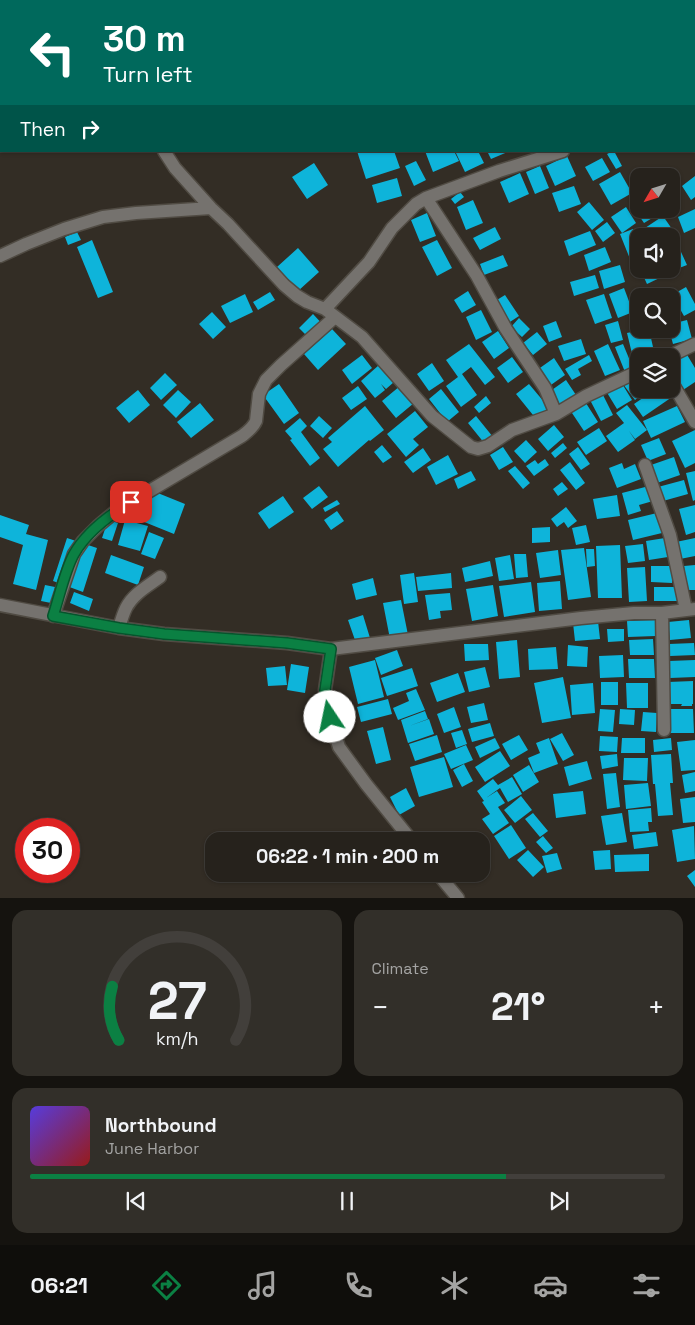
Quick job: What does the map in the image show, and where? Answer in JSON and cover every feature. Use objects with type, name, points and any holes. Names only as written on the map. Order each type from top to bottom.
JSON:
[{"type":"street","points":[[165,152],[175,168],[284,285],[297,296],[330,313],[362,337],[432,416],[471,447],[478,449],[488,446],[512,430],[556,414],[586,396],[630,375]]},
{"type":"street","points":[[53,616],[74,554],[83,541],[116,511],[251,429],[256,421],[259,394],[266,380],[330,313],[392,228],[416,204],[426,198],[499,171],[559,152]]},
{"type":"street","points":[[426,198],[477,276],[506,329],[545,388],[556,414]]},
{"type":"street","points":[[0,256],[64,229],[103,217],[212,208]]},
{"type":"street","points":[[680,351],[695,344]]},
{"type":"street","points":[[680,396],[695,422]]},
{"type":"street","points":[[0,605],[119,628],[164,634],[287,643],[331,649],[589,617],[634,613],[662,613],[691,609],[670,535],[645,465]]},
{"type":"street","points":[[119,628],[125,609],[130,602],[141,590],[160,577]]},
{"type":"street","points":[[662,613],[664,730]]},
{"type":"street","points":[[331,649],[325,690],[330,717],[339,747],[405,832]]},
{"type":"street","points":[[445,882],[458,898]]},
{"type":"building","points":[[357,152],[394,152],[400,168],[366,179]]},
{"type":"building","points":[[425,152],[454,152],[459,161],[433,172]]},
{"type":"building","points":[[455,152],[478,152],[484,163],[465,172]]},
{"type":"building","points":[[488,152],[508,152],[491,159]]},
{"type":"building","points":[[615,152],[622,166],[616,169],[607,154]]},
{"type":"building","points":[[567,156],[576,176],[555,186],[546,166]]},
{"type":"building","points":[[602,158],[610,172],[593,181],[585,167]]},
{"type":"building","points":[[416,161],[426,180],[414,186],[405,166]]},
{"type":"building","points":[[314,163],[328,185],[307,199],[292,177]]},
{"type":"building","points":[[540,166],[549,188],[535,194],[526,172]]},
{"type":"building","points":[[620,172],[630,190],[630,194],[611,205],[599,184]]},
{"type":"building","points":[[520,173],[529,194],[509,203],[500,182]]},
{"type":"building","points":[[695,176],[695,197],[691,200],[682,186]]},
{"type":"building","points":[[397,178],[402,196],[377,203],[372,185]]},
{"type":"building","points":[[574,186],[581,204],[559,212],[552,193]]},
{"type":"building","points":[[460,192],[464,197],[455,204],[451,199]]},
{"type":"building","points":[[473,200],[483,223],[466,230],[457,207]]},
{"type":"building","points":[[589,202],[604,220],[592,230],[577,212]]},
{"type":"building","points":[[626,207],[630,213],[630,218],[633,218],[636,223],[622,233],[611,217]]},
{"type":"building","points":[[695,209],[695,228],[684,233],[678,218]]},
{"type":"building","points":[[427,213],[436,236],[420,242],[411,220]]},
{"type":"building","points":[[641,218],[652,218],[644,223]]},
{"type":"building","points":[[660,218],[664,218],[671,228],[645,228]]},
{"type":"building","points":[[607,222],[615,233],[603,242],[595,231]]},
{"type":"building","points":[[495,227],[501,239],[480,250],[473,238]]},
{"type":"building","points":[[630,230],[630,259],[620,234]]},
{"type":"building","points":[[590,231],[596,245],[569,256],[564,241]]},
{"type":"building","points":[[77,232],[81,240],[68,245],[65,237]]},
{"type":"building","points":[[92,240],[113,292],[98,298],[77,247]]},
{"type":"building","points":[[437,240],[452,268],[437,276],[422,247]]},
{"type":"building","points":[[605,247],[611,262],[589,271],[584,255]]},
{"type":"building","points":[[298,248],[319,272],[298,291],[277,267]]},
{"type":"building","points":[[680,250],[687,265],[680,268]]},
{"type":"building","points":[[503,255],[508,266],[484,275],[480,264]]},
{"type":"building","points":[[620,265],[625,282],[604,289],[599,271]]},
{"type":"building","points":[[595,275],[599,288],[574,296],[570,282]]},
{"type":"building","points":[[644,278],[660,278],[647,284]]},
{"type":"building","points":[[686,287],[695,304],[695,310],[684,316],[680,309],[680,290]]},
{"type":"building","points":[[624,288],[630,304],[630,313],[618,318],[609,294]]},
{"type":"building","points":[[468,291],[476,305],[462,313],[454,300]]},
{"type":"building","points":[[270,292],[275,300],[258,310],[253,302]]},
{"type":"building","points":[[245,294],[253,312],[230,323],[221,306]]},
{"type":"building","points":[[604,294],[612,318],[595,324],[586,300]]},
{"type":"building","points":[[505,295],[519,316],[507,324],[492,303]]},
{"type":"building","points":[[481,310],[492,332],[476,340],[466,317]]},
{"type":"building","points":[[212,312],[226,327],[213,339],[199,324]]},
{"type":"building","points":[[313,314],[326,328],[312,341],[299,328]]},
{"type":"building","points":[[519,318],[530,329],[522,337],[511,327]]},
{"type":"building","points":[[687,320],[692,339],[673,344],[671,338],[680,338],[680,322]]},
{"type":"building","points":[[556,321],[562,337],[549,342],[543,326]]},
{"type":"building","points":[[618,321],[623,340],[611,343],[605,325]]},
{"type":"building","points":[[332,329],[346,344],[318,370],[304,354]]},
{"type":"building","points":[[498,331],[509,348],[494,359],[482,342]]},
{"type":"building","points":[[537,332],[547,344],[533,355],[523,343]]},
{"type":"building","points":[[630,332],[630,338],[651,338],[653,348],[631,348],[627,333]]},
{"type":"building","points":[[581,339],[586,354],[564,361],[558,346]]},
{"type":"building","points":[[469,344],[495,377],[485,385],[471,367],[462,374],[477,395],[461,407],[446,386],[458,377],[446,360]]},
{"type":"building","points":[[608,344],[620,370],[605,376],[594,351]]},
{"type":"building","points":[[623,344],[630,361],[630,370],[625,372],[615,347]]},
{"type":"building","points":[[686,353],[695,368],[695,382],[683,390],[680,386],[680,357]]},
{"type":"building","points":[[362,355],[372,368],[352,384],[342,370]]},
{"type":"building","points":[[589,355],[592,361],[578,369],[581,375],[572,380],[565,369]]},
{"type":"building","points":[[512,357],[523,372],[508,383],[497,368]]},
{"type":"building","points":[[554,358],[565,375],[548,387],[537,370]]},
{"type":"building","points":[[432,363],[444,381],[429,391],[417,374]]},
{"type":"building","points":[[379,365],[394,382],[386,389],[381,384],[385,390],[375,398],[361,381]]},
{"type":"building","points":[[165,373],[177,385],[161,400],[150,388]]},
{"type":"building","points":[[630,379],[630,393],[623,384]]},
{"type":"building","points":[[566,380],[576,395],[559,407],[549,392]]},
{"type":"building","points":[[621,382],[632,400],[617,409],[606,391]]},
{"type":"building","points":[[279,384],[299,413],[284,424],[263,395]]},
{"type":"building","points":[[529,384],[550,409],[537,420],[516,394]]},
{"type":"building","points":[[358,386],[367,399],[351,410],[342,398]]},
{"type":"building","points":[[400,386],[414,403],[396,418],[382,401]]},
{"type":"building","points":[[441,389],[459,412],[447,422],[429,399]]},
{"type":"building","points":[[138,390],[150,405],[129,423],[116,408]]},
{"type":"building","points":[[178,390],[191,402],[176,418],[163,405]]},
{"type":"building","points":[[602,393],[613,415],[601,421],[590,400]]},
{"type":"building","points":[[486,396],[491,403],[479,413],[474,407]]},
{"type":"building","points":[[643,398],[671,398],[643,417],[634,404]]},
{"type":"building","points":[[584,400],[598,422],[584,431],[570,410]]},
{"type":"building","points":[[200,403],[214,420],[191,438],[177,422]]},
{"type":"building","points":[[627,405],[647,430],[635,439],[629,431],[635,440],[618,452],[606,436],[624,423],[616,413]]},
{"type":"building","points":[[365,406],[384,430],[369,440],[338,467],[323,449],[332,442],[328,438]]},
{"type":"building","points":[[677,406],[685,422],[651,438],[643,421]]},
{"type":"building","points":[[415,411],[428,427],[413,439],[419,445],[406,457],[387,434]]},
{"type":"building","points":[[319,416],[332,428],[323,438],[310,426]]},
{"type":"building","points":[[476,416],[493,437],[485,444],[468,423]]},
{"type":"building","points":[[300,418],[307,426],[301,432],[320,458],[310,466],[285,431]]},
{"type":"building","points":[[554,425],[564,437],[548,451],[538,439]]},
{"type":"building","points":[[599,428],[607,441],[586,455],[577,442]]},
{"type":"building","points":[[695,430],[695,463],[685,468],[672,441]]},
{"type":"building","points":[[659,438],[666,454],[648,461],[641,445]]},
{"type":"building","points":[[526,440],[537,452],[525,463],[514,451]]},
{"type":"building","points":[[563,443],[567,448],[555,458],[551,453]]},
{"type":"building","points":[[382,445],[392,457],[383,463],[374,452]]},
{"type":"building","points":[[503,447],[513,462],[499,470],[490,455]]},
{"type":"building","points":[[578,447],[590,464],[581,470],[569,454]]},
{"type":"building","points":[[423,448],[431,460],[413,473],[404,462]]},
{"type":"building","points":[[448,455],[458,474],[436,485],[427,467]]},
{"type":"building","points":[[674,457],[680,475],[657,483],[651,465]]},
{"type":"building","points":[[545,459],[549,465],[534,476],[526,466],[535,460],[538,464]]},
{"type":"building","points":[[570,462],[585,483],[576,490],[560,470]]},
{"type":"building","points":[[622,463],[624,469],[635,464],[641,479],[617,488],[609,468]]},
{"type":"building","points":[[515,466],[530,483],[523,489],[508,471]]},
{"type":"building","points":[[471,471],[476,480],[458,489],[454,479]]},
{"type":"building","points":[[695,471],[695,500],[693,501],[686,473]]},
{"type":"building","points":[[684,480],[688,494],[663,501],[658,487]]},
{"type":"building","points":[[562,482],[568,489],[558,496],[553,489]]},
{"type":"building","points":[[138,485],[185,504],[174,534],[127,515]]},
{"type":"building","points":[[319,486],[328,497],[312,509],[303,498]]},
{"type":"building","points":[[649,486],[653,501],[639,505],[641,511],[628,515],[622,493]]},
{"type":"building","points":[[617,495],[620,516],[597,519],[593,499]]},
{"type":"building","points":[[283,496],[294,512],[269,529],[258,513]]},
{"type":"building","points":[[337,500],[340,504],[325,512],[323,508]]},
{"type":"building","points":[[695,505],[695,532],[686,535],[679,509]]},
{"type":"building","points":[[566,507],[577,521],[568,528],[564,522],[557,527],[551,519]]},
{"type":"building","points":[[337,511],[344,521],[331,530],[324,520]]},
{"type":"building","points":[[657,513],[662,533],[633,540],[628,520]]},
{"type":"building","points":[[0,515],[29,525],[26,534],[48,540],[36,590],[13,584],[23,545],[0,537]]},
{"type":"building","points":[[108,520],[118,523],[112,541],[102,538]]},
{"type":"building","points":[[125,520],[148,526],[140,551],[118,545]]},
{"type":"building","points":[[586,525],[590,542],[576,545],[572,528]]},
{"type":"building","points":[[550,527],[550,542],[532,543],[532,528]]},
{"type":"building","points":[[149,532],[164,538],[155,559],[141,554]]},
{"type":"building","points":[[67,538],[97,548],[83,592],[53,581]]},
{"type":"building","points":[[665,538],[668,557],[649,560],[646,541]]},
{"type":"building","points":[[695,538],[695,556],[680,559],[676,542]]},
{"type":"building","points":[[643,544],[645,561],[628,563],[625,546]]},
{"type":"building","points":[[620,545],[622,598],[598,598],[596,546]]},
{"type":"building","points":[[584,548],[591,597],[568,600],[561,550]]},
{"type":"building","points":[[586,549],[594,549],[595,566],[587,567]]},
{"type":"building","points":[[558,550],[561,575],[540,578],[536,553]]},
{"type":"building","points":[[514,554],[526,554],[528,577],[516,578]]},
{"type":"building","points":[[111,555],[144,567],[138,585],[105,573]]},
{"type":"building","points":[[510,555],[514,579],[499,581],[495,558]]},
{"type":"building","points":[[490,561],[493,576],[465,582],[462,568]]},
{"type":"building","points":[[695,565],[695,590],[687,590],[684,566]]},
{"type":"building","points":[[651,566],[672,566],[672,583],[651,582]]},
{"type":"building","points":[[645,567],[647,601],[629,602],[627,568]]},
{"type":"building","points":[[414,573],[418,602],[404,604],[400,575]]},
{"type":"building","points":[[451,573],[452,588],[418,591],[416,577]]},
{"type":"building","points":[[373,578],[377,595],[356,600],[352,584]]},
{"type":"building","points":[[560,581],[562,609],[539,611],[537,583]]},
{"type":"building","points":[[531,582],[535,612],[504,617],[499,586]]},
{"type":"building","points":[[45,585],[55,587],[51,603],[41,601]]},
{"type":"building","points":[[493,585],[498,616],[472,621],[466,589]]},
{"type":"building","points":[[654,587],[680,587],[680,601],[654,601]]},
{"type":"building","points":[[74,592],[93,599],[89,611],[70,603]]},
{"type":"building","points":[[450,593],[452,610],[440,611],[441,618],[429,620],[425,595]]},
{"type":"building","points":[[401,600],[408,635],[390,639],[383,603]]},
{"type":"building","points":[[363,615],[370,638],[356,643],[348,620]]},
{"type":"building","points":[[656,620],[656,636],[628,637],[627,621]]},
{"type":"building","points":[[689,620],[691,638],[670,640],[668,622]]},
{"type":"building","points":[[598,621],[600,639],[575,641],[573,623]]},
{"type":"building","points":[[607,629],[624,629],[624,641],[608,642]]},
{"type":"building","points":[[653,639],[654,655],[630,655],[629,640]]},
{"type":"building","points":[[517,640],[520,677],[499,679],[496,642]]},
{"type":"building","points":[[694,643],[695,655],[670,656],[669,644]]},
{"type":"building","points":[[464,644],[488,644],[489,660],[465,661]]},
{"type":"building","points":[[568,645],[588,647],[587,667],[567,666]]},
{"type":"building","points":[[556,647],[558,669],[529,670],[528,649]]},
{"type":"building","points":[[397,650],[403,666],[381,675],[375,658]]},
{"type":"building","points":[[623,655],[624,677],[600,678],[599,656]]},
{"type":"building","points":[[628,659],[654,659],[655,678],[629,678]]},
{"type":"building","points":[[375,660],[384,697],[358,704],[349,667]]},
{"type":"building","points":[[695,660],[695,677],[670,678],[669,661]]},
{"type":"building","points":[[291,664],[309,667],[305,693],[287,690]]},
{"type":"building","points":[[285,666],[287,685],[268,686],[266,668]]},
{"type":"building","points":[[485,667],[490,687],[469,692],[464,672]]},
{"type":"building","points":[[412,668],[418,686],[387,696],[381,678]]},
{"type":"building","points":[[458,673],[465,692],[437,702],[430,683]]},
{"type":"building","points":[[563,677],[571,718],[542,723],[534,683]]},
{"type":"building","points":[[693,681],[692,706],[668,704],[668,682]]},
{"type":"building","points":[[601,682],[618,682],[618,705],[601,705]]},
{"type":"building","points":[[593,683],[595,713],[572,715],[570,685]]},
{"type":"building","points":[[626,683],[648,683],[648,708],[627,708]]},
{"type":"building","points":[[416,689],[425,710],[398,720],[393,708],[409,701],[406,693]]},
{"type":"building","points":[[388,699],[392,714],[361,722],[357,707]]},
{"type":"building","points":[[484,703],[488,720],[471,723],[467,707]]},
{"type":"building","points":[[454,707],[461,727],[444,733],[437,714]]},
{"type":"building","points":[[600,709],[615,710],[613,732],[598,731]]},
{"type":"building","points":[[620,709],[635,710],[634,725],[619,724]]},
{"type":"building","points":[[668,709],[693,709],[694,733],[668,733]]},
{"type":"building","points":[[425,711],[428,719],[409,726],[429,719],[434,734],[408,743],[401,720]]},
{"type":"building","points":[[643,712],[657,713],[656,732],[641,731]]},
{"type":"building","points":[[490,723],[494,736],[472,742],[468,729]]},
{"type":"building","points":[[383,727],[391,760],[376,764],[367,731]]},
{"type":"building","points":[[462,730],[467,744],[456,748],[451,733]]},
{"type":"building","points":[[562,733],[574,755],[563,761],[550,739]]},
{"type":"building","points":[[437,735],[442,752],[415,761],[409,744]]},
{"type":"building","points":[[519,735],[528,750],[511,760],[502,744]]},
{"type":"building","points":[[600,736],[618,737],[617,752],[599,751]]},
{"type":"building","points":[[495,738],[500,748],[480,758],[475,747]]},
{"type":"building","points":[[549,738],[558,764],[534,773],[528,758],[540,753],[536,743]]},
{"type":"building","points":[[622,738],[645,738],[645,753],[621,753]]},
{"type":"building","points":[[671,738],[672,750],[654,752],[653,740]]},
{"type":"building","points":[[695,740],[695,770],[681,771],[677,742]]},
{"type":"building","points":[[466,745],[473,760],[451,769],[444,754]]},
{"type":"building","points":[[500,751],[510,766],[485,782],[475,767]]},
{"type":"building","points":[[617,754],[618,766],[602,769],[600,756]]},
{"type":"building","points":[[671,754],[673,783],[670,783],[673,815],[658,816],[651,755]]},
{"type":"building","points":[[444,757],[453,787],[419,797],[410,767]]},
{"type":"building","points":[[624,758],[648,758],[647,781],[623,780]]},
{"type":"building","points":[[587,761],[592,779],[569,786],[564,767]]},
{"type":"building","points":[[464,764],[473,781],[462,787],[453,770]]},
{"type":"building","points":[[529,765],[539,782],[523,792],[513,775]]},
{"type":"building","points":[[695,772],[695,791],[685,793],[682,775]]},
{"type":"building","points":[[616,773],[620,807],[607,809],[603,774]]},
{"type":"building","points":[[512,777],[522,794],[508,802],[500,788],[486,798],[497,791],[505,803],[498,807],[509,823],[493,834],[482,819],[490,814],[477,791],[493,779],[498,785]]},
{"type":"building","points":[[648,783],[651,806],[626,809],[624,785]]},
{"type":"building","points":[[406,788],[415,806],[399,815],[390,797]]},
{"type":"building","points":[[583,791],[586,814],[556,818],[553,794]]},
{"type":"building","points":[[521,796],[532,810],[515,823],[504,810]]},
{"type":"building","points":[[695,797],[695,822],[683,823],[680,799]]},
{"type":"building","points":[[651,808],[652,822],[648,822],[649,831],[630,832],[628,810]]},
{"type":"building","points":[[533,813],[548,831],[540,837],[525,819]]},
{"type":"building","points":[[622,813],[627,842],[606,845],[601,816]]},
{"type":"building","points":[[511,825],[526,848],[509,859],[494,836]]},
{"type":"building","points":[[694,826],[695,859],[677,862],[672,830]]},
{"type":"building","points":[[656,832],[658,846],[634,849],[632,835]]},
{"type":"building","points":[[543,836],[553,848],[546,853],[536,842]]},
{"type":"building","points":[[528,850],[544,867],[533,877],[517,860]]},
{"type":"building","points":[[610,850],[611,869],[595,870],[593,851]]},
{"type":"building","points":[[557,853],[562,869],[547,873],[542,856]]},
{"type":"building","points":[[649,854],[649,871],[615,872],[614,855]]},
{"type":"building","points":[[695,870],[695,887],[687,876]]},
{"type":"route","points":[[131,502],[116,511],[98,526],[83,541],[74,554],[53,616],[164,634],[287,643],[331,649],[325,690],[330,717]]}]
